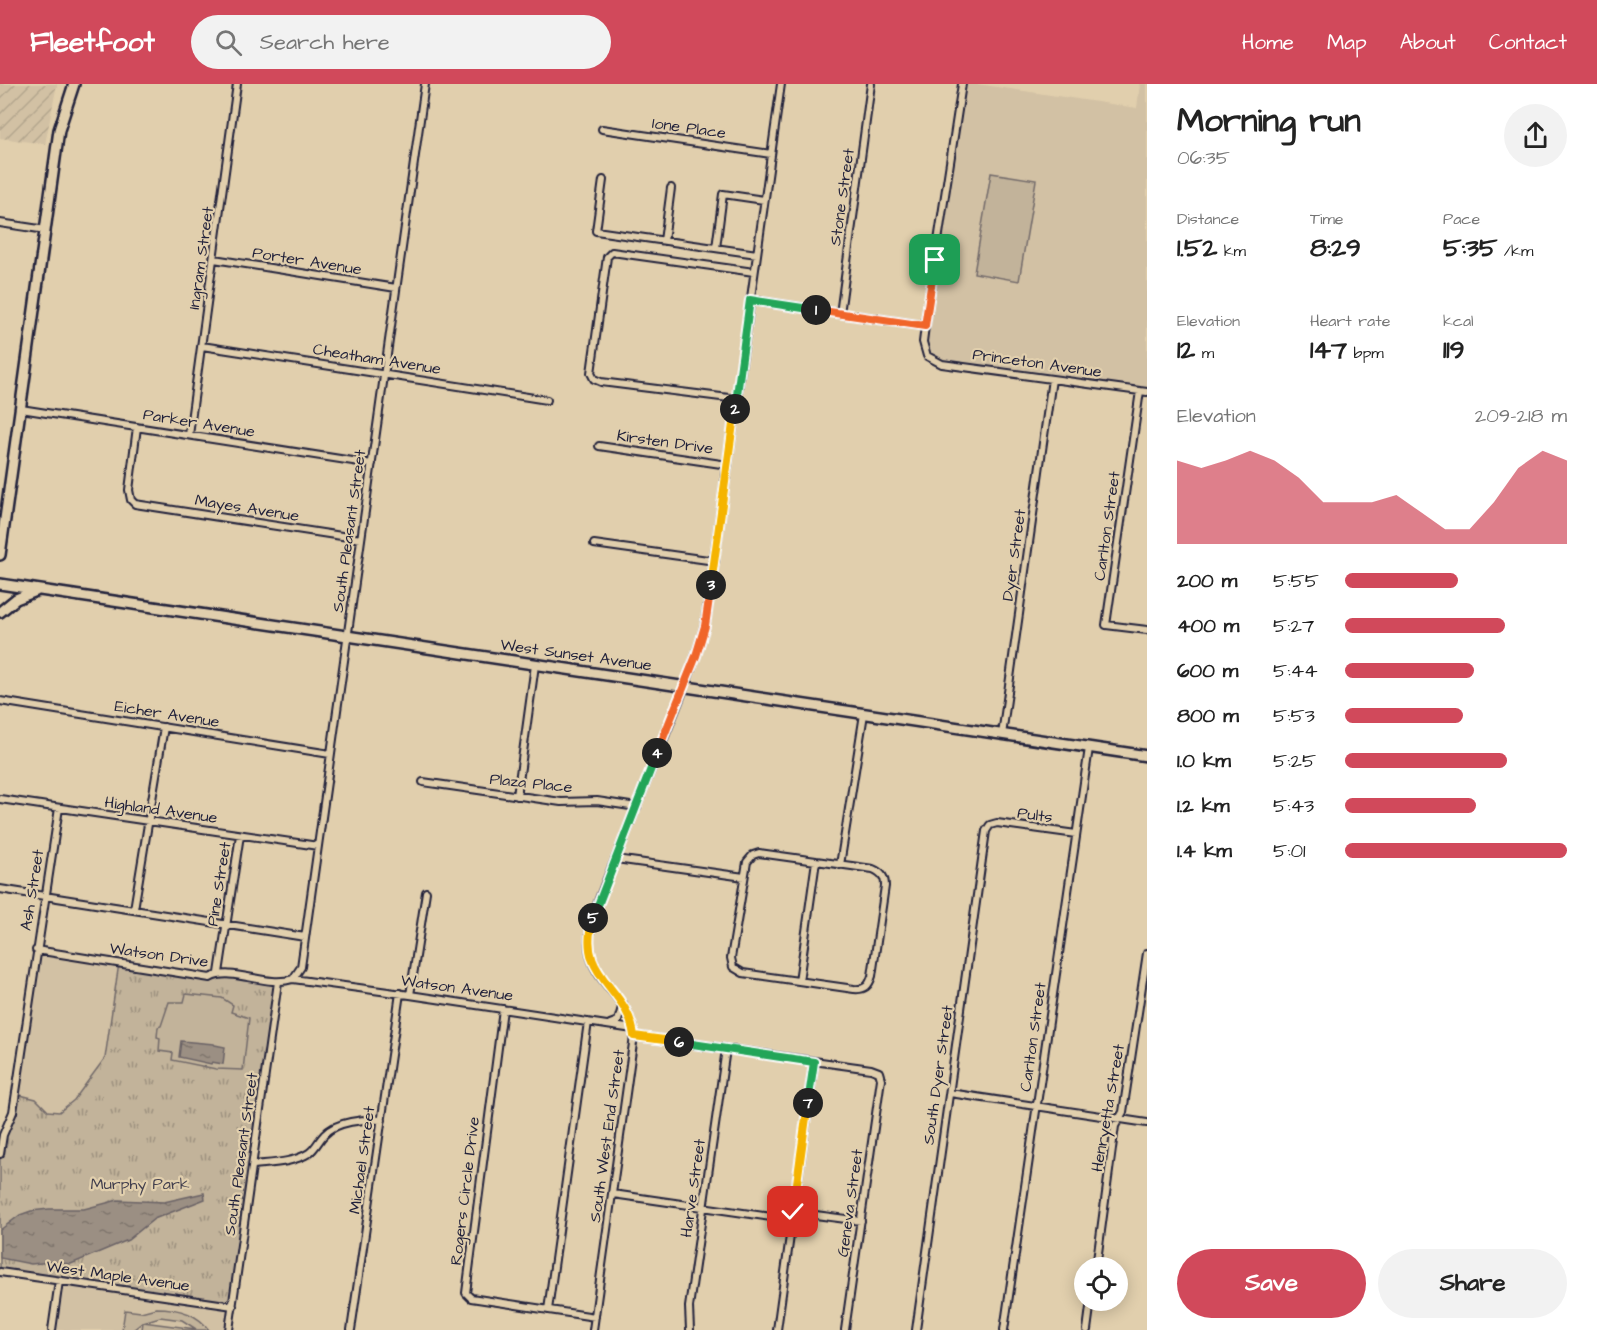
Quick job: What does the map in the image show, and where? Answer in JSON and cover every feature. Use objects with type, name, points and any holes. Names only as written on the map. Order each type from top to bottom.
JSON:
[{"type":"highway","points":[[64,113],[66,84]]},
{"type":"highway","points":[[0,555],[59,130],[74,84]]},
{"type":"highway","name":"West Sunset Avenue","points":[[0,584],[1147,756]]},
{"type":"highway","points":[[0,612],[16,599],[39,590]]},
{"type":"street","name":"Ingram Street","points":[[189,435],[237,84]]},
{"type":"street","name":"South Pleasant Street","points":[[293,979],[301,967],[425,84]]},
{"type":"street","name":"South West End Street","points":[[593,1330],[633,1032],[630,1017],[623,1004],[597,973],[589,949],[590,930],[616,858],[685,687],[705,626],[781,84]]},
{"type":"street","name":"Stone Street","points":[[840,314],[871,84]]},
{"type":"street","points":[[750,300],[925,326],[962,84]]},
{"type":"street","name":"Ione Place","points":[[602,129],[771,154]]},
{"type":"street","points":[[603,180],[596,231],[757,254]]},
{"type":"street","points":[[664,241],[671,189]]},
{"type":"street","points":[[716,248],[723,194],[764,200]]},
{"type":"street","points":[[0,223],[46,230]]},
{"type":"street","points":[[736,399],[601,382],[594,379],[591,373],[607,257],[612,252],[754,272]]},
{"type":"street","name":"Porter Avenue","points":[[214,259],[396,288]]},
{"type":"street","name":"Princeton Avenue","points":[[925,326],[923,342],[927,356],[942,364],[1144,391]]},
{"type":"street","name":"Cheatham Avenue","points":[[202,346],[548,400]]},
{"type":"street","name":"Dyer Street","points":[[1002,735],[1052,379]]},
{"type":"street","name":"Carlton Street","points":[[1144,391],[1106,625],[1147,630]]},
{"type":"street","name":"Parker Avenue","points":[[21,409],[372,464]]},
{"type":"street","name":"Mayes Avenue","points":[[137,427],[129,490],[131,500],[140,506],[361,539]]},
{"type":"street","name":"Kirsten Drive","points":[[599,446],[728,465]]},
{"type":"street","points":[[594,544],[715,561]]},
{"type":"street","points":[[517,796],[535,665]]},
{"type":"street","name":"Eicher Avenue","points":[[0,701],[330,754]]},
{"type":"street","points":[[840,865],[864,714]]},
{"type":"street","points":[[134,909],[164,727]]},
{"type":"street","name":"Carlton Street","points":[[1004,1330],[1089,748]]},
{"type":"street","name":"Plaza Place","points":[[423,782],[561,802],[597,801],[637,807]]},
{"type":"street","name":"Highland Avenue","points":[[0,799],[318,846]]},
{"type":"street","name":"Ash Street","points":[[0,1154],[2,1135],[13,1112],[59,808]]},
{"type":"street","name":"Pults","points":[[990,825],[997,823],[1076,834]]},
{"type":"street","name":"South Dyer Street","points":[[916,1330],[986,831],[990,825]]},
{"type":"street","name":"Pine Street","points":[[219,973],[240,835]]},
{"type":"street","points":[[759,853],[816,861],[873,869],[885,880],[870,982],[861,990],[743,973],[733,967],[731,958],[748,859],[759,853]]},
{"type":"street","points":[[616,858],[744,878]]},
{"type":"street","points":[[799,981],[816,861]]},
{"type":"street","points":[[0,889],[305,937]]},
{"type":"street","points":[[410,995],[426,892]]},
{"type":"street","name":"Watson Drive","points":[[36,950],[210,978],[219,973],[278,982]]},
{"type":"street","name":"Henryetta Street","points":[[1097,1257],[1115,1126],[1123,1112],[1147,953]]},
{"type":"street","name":"Watson Avenue","points":[[278,982],[293,979],[607,1025],[726,1049],[876,1071],[879,1072],[881,1079]]},
{"type":"street","name":"South Pleasant Street","points":[[229,1330],[278,982]]},
{"type":"street","name":"Michael Street","points":[[351,1330],[400,993]]},
{"type":"street","points":[[607,1025],[618,1021],[623,1004]]},
{"type":"street","name":"Rogers Circle Drive","points":[[503,1009],[466,1293],[471,1298],[595,1317]]},
{"type":"street","points":[[548,1310],[588,1022]]},
{"type":"street","name":"Harve Street","points":[[690,1330],[689,1307],[726,1049]]},
{"type":"street","points":[[777,1330],[814,1062]]},
{"type":"street","name":"Geneva Street","points":[[845,1330],[881,1079]]},
{"type":"street","points":[[950,1093],[1147,1123]]},
{"type":"street","points":[[254,1165],[293,1160],[308,1153],[324,1134],[343,1124],[382,1120]]},
{"type":"street","points":[[613,1194],[792,1220]]},
{"type":"street","points":[[793,1212],[861,1221]]},
{"type":"street","name":"West Maple Avenue","points":[[0,1272],[233,1306]]},
{"type":"street","points":[[52,1330],[59,1281]]},
{"type":"street","points":[[1087,1330],[1090,1311]]},
{"type":"shaded area","points":[[0,84],[57,84],[45,144],[0,138]]},
{"type":"shaded area","points":[[965,84],[1137,108],[1140,84],[1147,84],[1147,388],[944,362],[936,359],[928,349],[927,341]]},
{"type":"shaded area","points":[[36,950],[119,963],[105,1058],[74,1100],[59,1112],[48,1111],[16,1094]]},
{"type":"shaded area","points":[[59,1281],[233,1306],[229,1330],[52,1330]]},
{"type":"green space","points":[[991,173],[1036,180],[1019,281],[974,273]]},
{"type":"green space","name":"Murphy Park","points":[[119,963],[209,978],[219,973],[278,982],[233,1306],[0,1272],[0,1154],[16,1094],[36,1099],[48,1111],[59,1112],[74,1100],[105,1058]]},
{"type":"green space","points":[[186,994],[222,998],[233,1005],[231,1012],[249,1018],[243,1070],[216,1069],[172,1060],[173,1053],[159,1051],[158,1027],[161,1026],[169,1002],[184,1002]]},
{"type":"green space","points":[[156,1308],[179,1310],[199,1319],[209,1330],[142,1330],[143,1322],[133,1330],[122,1330],[125,1310],[141,1312]],"holes":[[[160,1317],[182,1320],[196,1329],[143,1322]]]},
{"type":"water","points":[[181,1041],[225,1047],[223,1064],[212,1062],[211,1064],[179,1057]]},
{"type":"water","points":[[204,1193],[205,1199],[154,1219],[128,1240],[71,1264],[51,1262],[31,1264],[0,1258],[0,1230],[20,1215],[31,1211],[84,1209],[118,1200],[164,1202]]},
{"type":"route","points":[[793,1212],[814,1062],[634,1036],[627,1010],[602,980],[593,964],[589,949],[590,930],[616,858],[685,687],[705,626],[750,300],[925,326],[935,260]]}]
